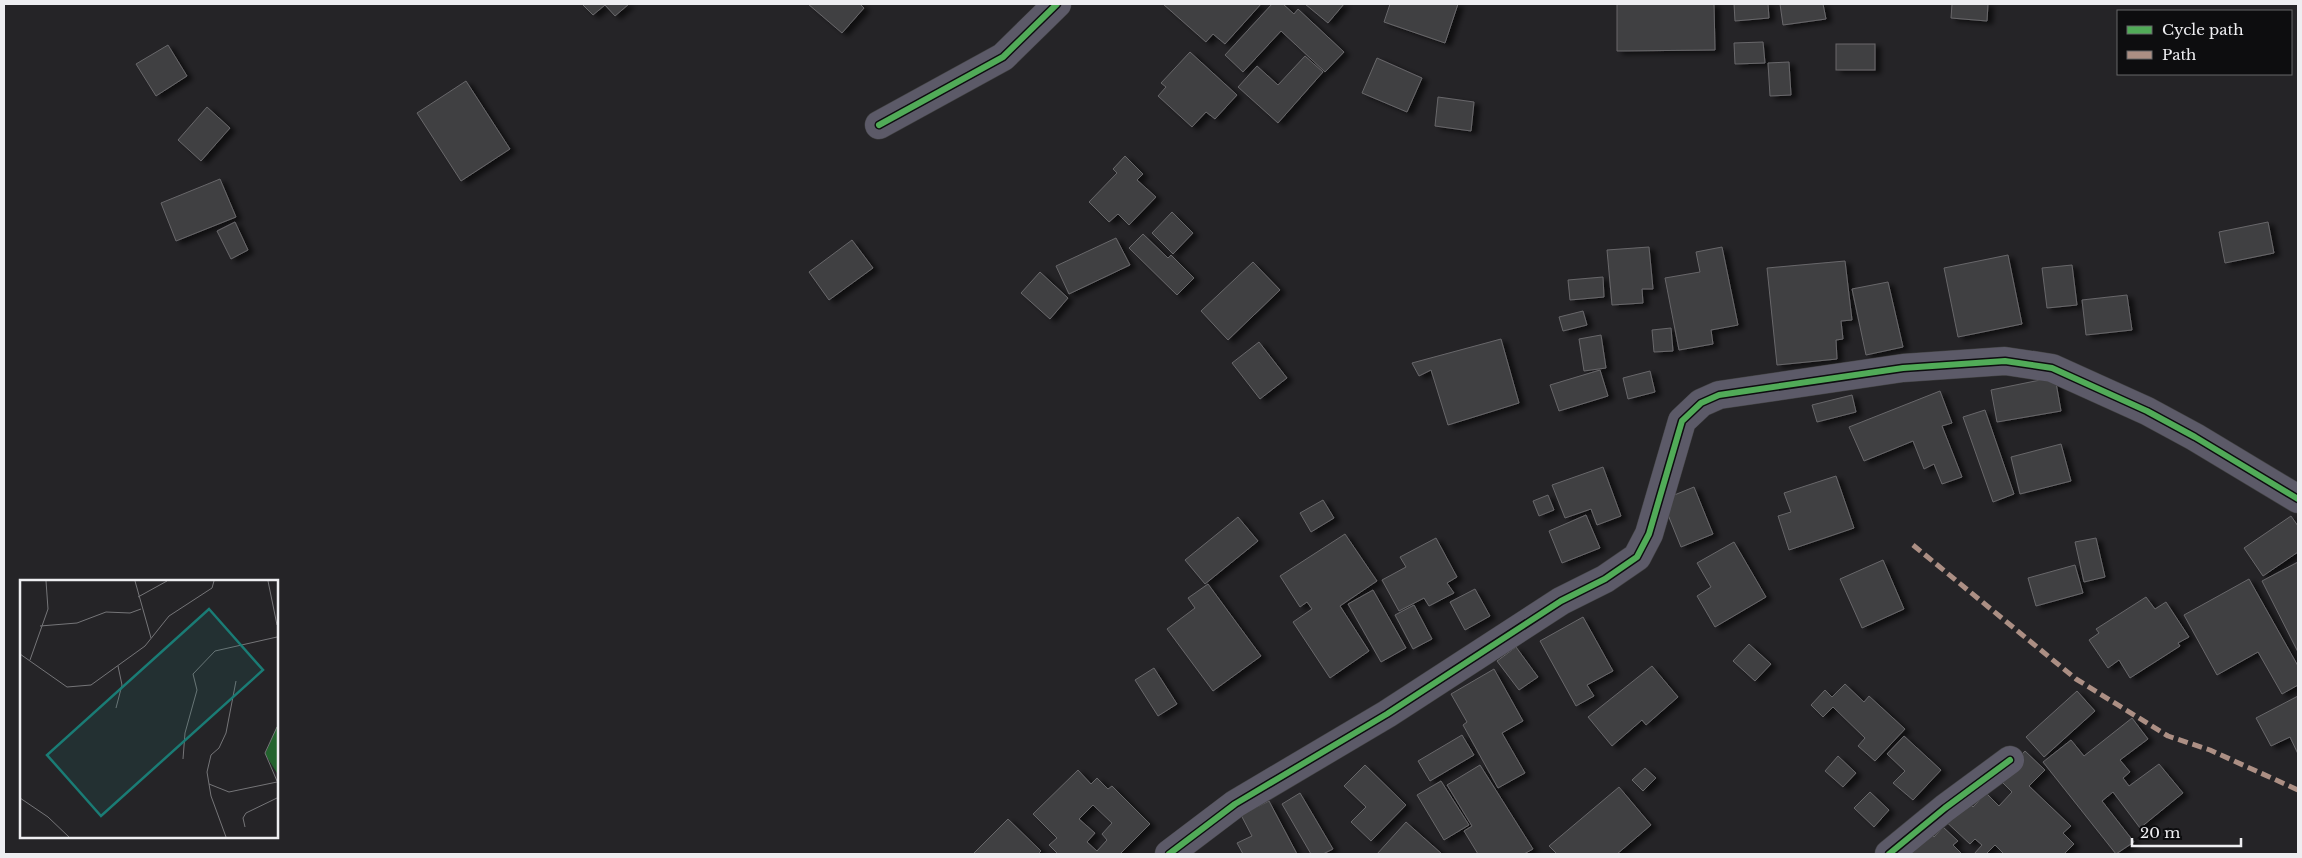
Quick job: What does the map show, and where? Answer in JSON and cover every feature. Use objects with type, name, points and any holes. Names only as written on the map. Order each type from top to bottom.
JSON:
[{"type":"street","points":[[879,125],[1003,57],[1058,4]]},
{"type":"street","points":[[1169,854],[1235,804],[1387,714],[1561,601],[1605,579],[1637,557],[1650,534],[1682,421],[1701,403],[1718,395],[1903,368],[2005,361],[2052,368],[2147,411],[2195,436],[2298,499]]},
{"type":"street","points":[[1889,854],[1945,808],[2010,760]]},
{"type":"building","points":[[582,4],[629,4],[615,16],[605,5],[593,15]]},
{"type":"building","points":[[808,4],[860,4],[864,8],[842,33]]},
{"type":"building","points":[[1163,4],[1261,4],[1225,44],[1213,34],[1206,42]]},
{"type":"building","points":[[1272,4],[1283,4],[1294,14],[1298,9],[1344,52],[1325,72],[1281,31],[1243,72],[1225,55]]},
{"type":"building","points":[[1305,4],[1344,4],[1328,23]]},
{"type":"building","points":[[1390,4],[1458,4],[1445,43],[1384,22]]},
{"type":"building","points":[[1617,4],[1714,4],[1715,50],[1617,51]]},
{"type":"building","points":[[1734,4],[1768,4],[1769,18],[1735,21]]},
{"type":"building","points":[[1780,4],[1823,4],[1826,19],[1783,25]]},
{"type":"building","points":[[1952,4],[1988,4],[1987,21],[1951,18]]},
{"type":"building","points":[[1763,42],[1765,63],[1735,64],[1734,43]]},
{"type":"building","points":[[1836,44],[1875,44],[1875,70],[1836,70]]},
{"type":"building","points":[[168,45],[187,76],[156,96],[136,64]]},
{"type":"building","points":[[1190,52],[1237,95],[1215,119],[1206,112],[1192,127],[1158,96],[1166,87],[1161,83]]},
{"type":"building","points":[[1305,56],[1323,72],[1278,123],[1238,87],[1257,66],[1278,85]]},
{"type":"building","points":[[1377,58],[1422,78],[1407,112],[1362,93]]},
{"type":"building","points":[[1789,62],[1791,95],[1770,96],[1768,63]]},
{"type":"building","points":[[466,81],[510,149],[461,181],[417,113]]},
{"type":"building","points":[[1438,97],[1474,102],[1471,131],[1435,126]]},
{"type":"building","points":[[207,107],[230,128],[201,161],[178,140]]},
{"type":"building","points":[[1125,156],[1143,174],[1137,180],[1156,197],[1129,225],[1118,214],[1109,222],[1089,202],[1117,173],[1113,169]]},
{"type":"building","points":[[220,179],[236,217],[176,241],[161,203]]},
{"type":"building","points":[[1172,212],[1193,233],[1173,254],[1152,233]]},
{"type":"building","points":[[235,222],[248,250],[231,259],[217,231]]},
{"type":"building","points":[[2268,222],[2274,253],[2225,263],[2219,232]]},
{"type":"building","points":[[1143,234],[1168,258],[1171,255],[1194,278],[1177,295],[1129,248]]},
{"type":"building","points":[[1116,238],[1130,265],[1069,294],[1056,266]]},
{"type":"building","points":[[852,240],[873,268],[829,300],[809,272]]},
{"type":"building","points":[[1649,247],[1653,289],[1642,289],[1643,303],[1612,305],[1607,250]]},
{"type":"building","points":[[1722,247],[1738,325],[1711,330],[1713,344],[1679,350],[1665,278],[1700,272],[1696,252]]},
{"type":"building","points":[[2008,255],[2022,324],[1958,337],[1944,268]]},
{"type":"building","points":[[1845,261],[1852,320],[1841,321],[1843,339],[1836,340],[1837,359],[1777,365],[1767,268]]},
{"type":"building","points":[[1253,262],[1280,290],[1228,340],[1201,311]]},
{"type":"building","points":[[2072,265],[2077,305],[2047,308],[2042,268]]},
{"type":"building","points":[[1040,272],[1068,298],[1050,319],[1021,293]]},
{"type":"building","points":[[1603,277],[1604,297],[1570,300],[1568,280]]},
{"type":"building","points":[[1888,282],[1903,347],[1866,355],[1852,289]]},
{"type":"building","points":[[2127,295],[2132,330],[2086,335],[2082,300]]},
{"type":"building","points":[[1583,311],[1587,325],[1563,331],[1559,317]]},
{"type":"building","points":[[1671,328],[1673,351],[1654,352],[1652,330]]},
{"type":"building","points":[[1601,335],[1606,368],[1584,371],[1579,339]]},
{"type":"building","points":[[1501,339],[1519,403],[1448,425],[1431,370],[1419,376],[1412,363]]},
{"type":"building","points":[[1259,342],[1287,378],[1260,399],[1232,363]]},
{"type":"building","points":[[1600,370],[1608,396],[1559,411],[1550,385]]},
{"type":"building","points":[[1650,371],[1655,392],[1628,399],[1623,378]]},
{"type":"building","points":[[2055,377],[2061,411],[1997,422],[1991,390]]},
{"type":"building","points":[[1940,391],[1952,423],[1942,426],[1962,477],[1942,484],[1934,464],[1924,469],[1913,441],[1864,461],[1849,427]]},
{"type":"building","points":[[1852,395],[1856,412],[1817,422],[1812,405]]},
{"type":"building","points":[[1985,410],[2014,494],[1993,502],[1963,417]]},
{"type":"building","points":[[2061,444],[2071,481],[2020,494],[2011,457]]},
{"type":"building","points":[[1603,467],[1621,516],[1597,525],[1591,509],[1565,518],[1552,485]]},
{"type":"building","points":[[1836,476],[1854,528],[1789,550],[1778,516],[1791,512],[1784,493]]},
{"type":"building","points":[[1694,487],[1713,534],[1681,547],[1662,500]]},
{"type":"building","points":[[1548,495],[1554,510],[1539,516],[1533,501]]},
{"type":"building","points":[[1323,500],[1334,518],[1311,532],[1300,513]]},
{"type":"building","points":[[1586,515],[1600,548],[1562,563],[1549,531]]},
{"type":"building","points":[[2291,516],[2298,526],[2298,552],[2263,576],[2244,548]]},
{"type":"building","points":[[1238,517],[1258,541],[1205,584],[1185,560]]},
{"type":"building","points":[[1345,534],[1377,581],[1340,606],[1369,651],[1330,678],[1293,622],[1312,609],[1307,602],[1300,607],[1280,576]]},
{"type":"building","points":[[1436,538],[1457,577],[1447,583],[1454,593],[1429,606],[1424,598],[1399,611],[1382,580],[1406,567],[1400,557]]},
{"type":"building","points":[[2096,538],[2105,577],[2084,582],[2075,542]]},
{"type":"building","points":[[1734,542],[1766,597],[1715,627],[1697,596],[1711,587],[1697,563]]},
{"type":"building","points":[[1883,560],[1904,609],[1862,628],[1840,579]]},
{"type":"building","points":[[2298,562],[2298,652],[2262,581]]},
{"type":"building","points":[[2075,565],[2083,593],[2036,606],[2028,578]]},
{"type":"building","points":[[2249,579],[2298,666],[2298,685],[2282,694],[2258,652],[2217,675],[2184,615]]},
{"type":"building","points":[[1208,584],[1261,656],[1213,691],[1167,629],[1195,608],[1188,598]]},
{"type":"building","points":[[1475,589],[1490,616],[1465,630],[1450,602]]},
{"type":"building","points":[[1373,590],[1406,648],[1381,662],[1348,604]]},
{"type":"building","points":[[2146,597],[2155,609],[2166,602],[2189,637],[2178,643],[2180,646],[2130,678],[2119,660],[2108,668],[2089,640],[2099,633],[2096,629]]},
{"type":"building","points":[[1414,605],[1432,639],[1413,649],[1395,615]]},
{"type":"building","points":[[1583,617],[1613,671],[1587,685],[1594,696],[1576,706],[1540,641]]},
{"type":"building","points":[[1749,644],[1771,664],[1755,681],[1733,661]]},
{"type":"building","points":[[1516,647],[1538,677],[1519,690],[1497,661]]},
{"type":"building","points":[[1652,666],[1678,697],[1646,725],[1642,720],[1612,746],[1588,717]]},
{"type":"building","points":[[1154,668],[1177,704],[1158,716],[1135,680]]},
{"type":"building","points":[[1494,669],[1523,721],[1502,733],[1525,773],[1498,788],[1463,725],[1467,722],[1451,694]]},
{"type":"building","points":[[1845,684],[1864,702],[1869,696],[1905,729],[1875,761],[1858,746],[1865,738],[1833,707],[1823,717],[1811,705],[1825,690],[1832,697]]},
{"type":"building","points":[[2077,691],[2095,711],[2044,757],[2026,737]]},
{"type":"building","points":[[2298,696],[2298,754],[2290,737],[2271,746],[2256,718]]},
{"type":"building","points":[[2132,718],[2148,739],[2120,760],[2130,772],[2123,778],[2129,786],[2159,764],[2183,793],[2140,828],[2113,792],[2102,801],[2134,842],[2116,854],[2043,762],[2071,740],[2084,756]]},
{"type":"building","points":[[1462,735],[1474,755],[1430,781],[1418,761]]},
{"type":"building","points":[[1904,736],[1941,770],[1913,800],[1893,783],[1905,771],[1887,754]]},
{"type":"building","points":[[2025,751],[2045,770],[2029,786],[2071,826],[2063,833],[2074,844],[2064,854],[2004,854],[1995,845],[1987,853],[1989,854],[1974,854],[1982,845],[1975,839],[1970,844],[1940,816],[1960,795],[1973,807],[1986,793],[1999,806],[2012,792],[1999,779]]},
{"type":"building","points":[[1838,756],[1856,773],[1843,787],[1825,771]]},
{"type":"building","points":[[1365,765],[1406,805],[1371,841],[1351,822],[1366,807],[1344,786]]},
{"type":"building","points":[[1480,765],[1533,849],[1524,854],[1478,854],[1464,831],[1472,826],[1447,785]]},
{"type":"building","points":[[1645,768],[1656,778],[1643,791],[1632,780]]},
{"type":"building","points":[[1078,770],[1091,784],[1097,778],[1108,789],[1112,786],[1150,824],[1120,854],[1058,854],[1049,845],[1057,838],[1033,814]],"holes":[[[1093,805],[1112,823],[1102,834],[1107,840],[1097,851],[1087,842],[1095,833],[1079,819]]]},
{"type":"building","points":[[1441,781],[1469,825],[1444,840],[1417,795]]},
{"type":"building","points":[[1619,787],[1651,825],[1617,854],[1557,854],[1549,846]]},
{"type":"building","points":[[1870,792],[1889,810],[1874,827],[1854,808]]},
{"type":"building","points":[[1300,793],[1333,849],[1323,854],[1311,854],[1282,804]]},
{"type":"building","points":[[1269,801],[1297,854],[1243,854],[1237,843],[1252,836],[1241,815]]},
{"type":"building","points":[[1008,819],[1041,851],[1038,854],[973,854]]},
{"type":"building","points":[[1406,822],[1442,854],[1377,854]]},
{"type":"building","points":[[1943,827],[1958,841],[1953,845],[1962,854],[1901,854],[1926,829],[1934,837]]},
{"type":"marked path","points":[[1913,545],[2076,679],[2168,736],[2210,750],[2298,790]]},
{"type":"cycle path","points":[[879,125],[1003,57],[1057,4]]},
{"type":"cycle path","points":[[1169,854],[1235,804],[1387,714],[1561,601],[1605,579],[1637,557],[1649,534],[1682,421],[1701,403],[1719,395],[1903,368],[2005,361],[2052,368],[2147,411],[2195,437],[2298,499]]},
{"type":"cycle path","points":[[1889,854],[1945,808],[2010,760]]}]
